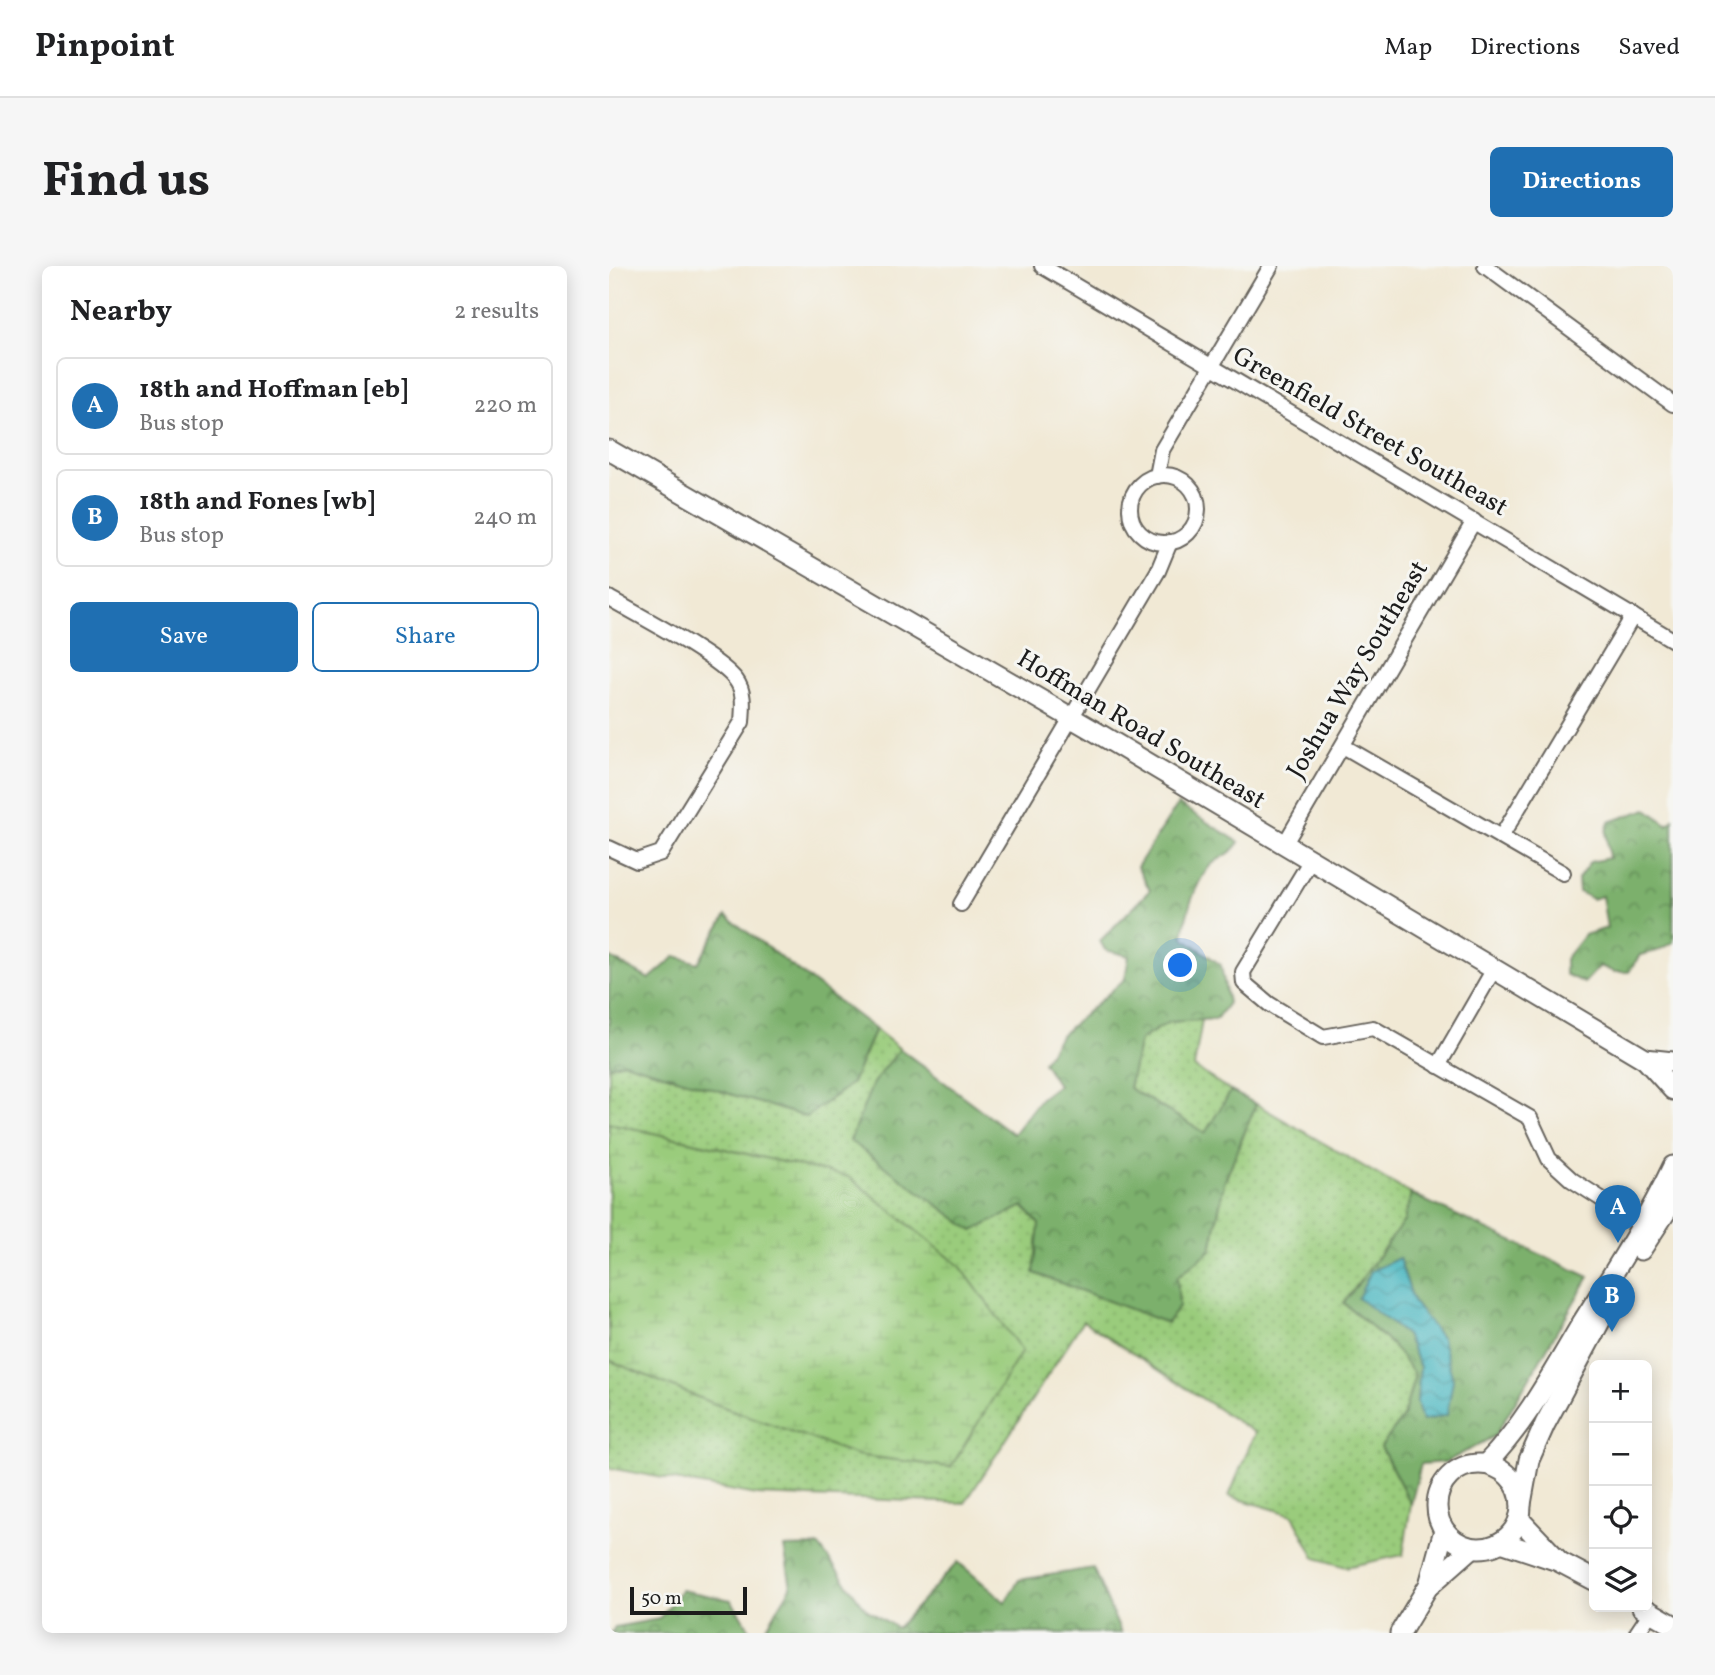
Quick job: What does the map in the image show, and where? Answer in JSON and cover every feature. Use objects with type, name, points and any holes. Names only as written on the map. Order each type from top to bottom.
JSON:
[{"type":"street","name":"Greenfield Street Southeast","points":[[1042,266],[1673,640]]},
{"type":"street","points":[[1157,476],[1162,450],[1271,266]]},
{"type":"street","points":[[1485,266],[1673,404]]},
{"type":"street","name":"Hoffman Road Southeast","points":[[609,450],[1072,719],[1645,1059],[1673,1090]]},
{"type":"street","points":[[961,904],[1158,571],[1170,542],[1192,528],[1197,502],[1183,481],[1157,476],[1135,490],[1130,516],[1145,538],[1170,542]]},
{"type":"street","name":"Joshua Way Southeast","points":[[1284,845],[1474,522]]},
{"type":"street","points":[[609,598],[709,657],[736,680],[743,697],[742,722],[661,853],[637,861],[609,848]]},
{"type":"street","points":[[1501,838],[1633,616]]},
{"type":"street","points":[[1343,746],[1563,873]]},
{"type":"street","points":[[1311,860],[1243,972],[1244,983],[1269,1004],[1323,1037],[1373,1028],[1530,1118],[1549,1158],[1572,1180],[1642,1225]]},
{"type":"street","points":[[1438,1066],[1494,969]]},
{"type":"street","name":"Hoffman Road Southeast","points":[[1645,1059],[1673,1062]]},
{"type":"street","points":[[1486,1464],[1510,1439],[1537,1397],[1642,1225],[1673,1166]]},
{"type":"street","points":[[1558,1561],[1520,1511],[1518,1490],[1511,1478],[1500,1469],[1486,1464],[1469,1464],[1454,1471],[1443,1483],[1437,1499],[1437,1515],[1444,1530],[1456,1542],[1472,1548],[1487,1547],[1501,1542],[1512,1532],[1520,1511],[1529,1460],[1545,1424],[1605,1312],[1673,1201]]},
{"type":"street","points":[[1400,1633],[1429,1585],[1444,1530]]},
{"type":"street","points":[[1501,1542],[1558,1561],[1589,1577]]},
{"type":"street","points":[[1429,1585],[1472,1548]]},
{"type":"street","points":[[1637,1633],[1645,1612]]},
{"type":"street","points":[[1651,1612],[1673,1625]]},
{"type":"green space","points":[[1178,804],[1239,842],[1232,851],[1209,867],[1199,883],[1191,900],[1183,937],[1221,965],[1228,1003],[1216,1019],[1169,1022],[1140,1040],[1129,1088],[1205,1133],[1231,1091],[1256,1104],[1224,1183],[1211,1250],[1177,1277],[1179,1306],[1167,1323],[1034,1273],[1039,1224],[1023,1206],[973,1231],[850,1141],[873,1083],[900,1049],[1013,1134],[1041,1098],[1058,1085],[1043,1062],[1060,1036],[1125,979],[1129,956],[1105,950],[1100,941],[1150,890],[1137,867]]},
{"type":"green space","points":[[1647,809],[1668,825],[1673,819],[1673,942],[1657,951],[1640,955],[1629,972],[1614,972],[1600,966],[1584,983],[1565,974],[1565,959],[1584,935],[1607,928],[1602,896],[1592,899],[1579,892],[1578,879],[1590,862],[1609,858],[1606,832],[1609,822]]},
{"type":"green space","points":[[726,916],[875,1029],[852,1083],[806,1117],[624,1062],[609,1066],[609,957],[649,979],[676,956],[698,963]]},
{"type":"green space","points":[[1202,1020],[1194,1067],[1231,1091],[1206,1133],[1129,1088],[1140,1040],[1169,1022]]},
{"type":"green space","points":[[875,1029],[900,1049],[873,1083],[1023,1206],[1039,1224],[1179,1306],[1177,1277],[1211,1250],[1224,1183],[1256,1104],[1411,1194],[1404,1221],[1344,1303],[1392,1345],[1415,1375],[1403,1417],[1381,1447],[1411,1504],[1403,1555],[1346,1567],[1315,1558],[1293,1515],[1229,1496],[1255,1433],[1083,1321],[965,1503],[756,1495],[609,1468],[609,1360],[707,1401],[857,1455],[950,1467],[849,1177],[609,1123],[609,1066],[624,1062],[806,1117],[852,1083]]},
{"type":"green space","points":[[609,1123],[849,1177],[960,1266],[1022,1351],[951,1467],[857,1455],[707,1401],[609,1360]]},
{"type":"green space","points":[[1411,1194],[1589,1277],[1495,1436],[1446,1462],[1421,1464],[1411,1504],[1381,1447],[1403,1417],[1415,1375],[1392,1345],[1344,1303],[1404,1221]],"holes":[[[1399,1258],[1414,1303],[1442,1339],[1447,1415],[1422,1421],[1417,1401],[1420,1367],[1406,1335]]]},
{"type":"green space","points":[[819,1546],[866,1609],[897,1628],[958,1562],[1005,1602],[1019,1580],[1093,1568],[1121,1633],[763,1633],[791,1587],[784,1547]]},
{"type":"green space","points":[[681,1590],[731,1600],[752,1633],[611,1633],[615,1627],[659,1619]]},
{"type":"water","points":[[1399,1258],[1414,1303],[1442,1339],[1453,1380],[1447,1415],[1422,1421],[1417,1402],[1420,1367],[1406,1335],[1358,1298],[1371,1271]]},
{"type":"place","name":"18th and Hoffman [eb]","points":[[1618,1243]]},
{"type":"place","name":"18th and Fones [wb]","points":[[1612,1332]]}]
